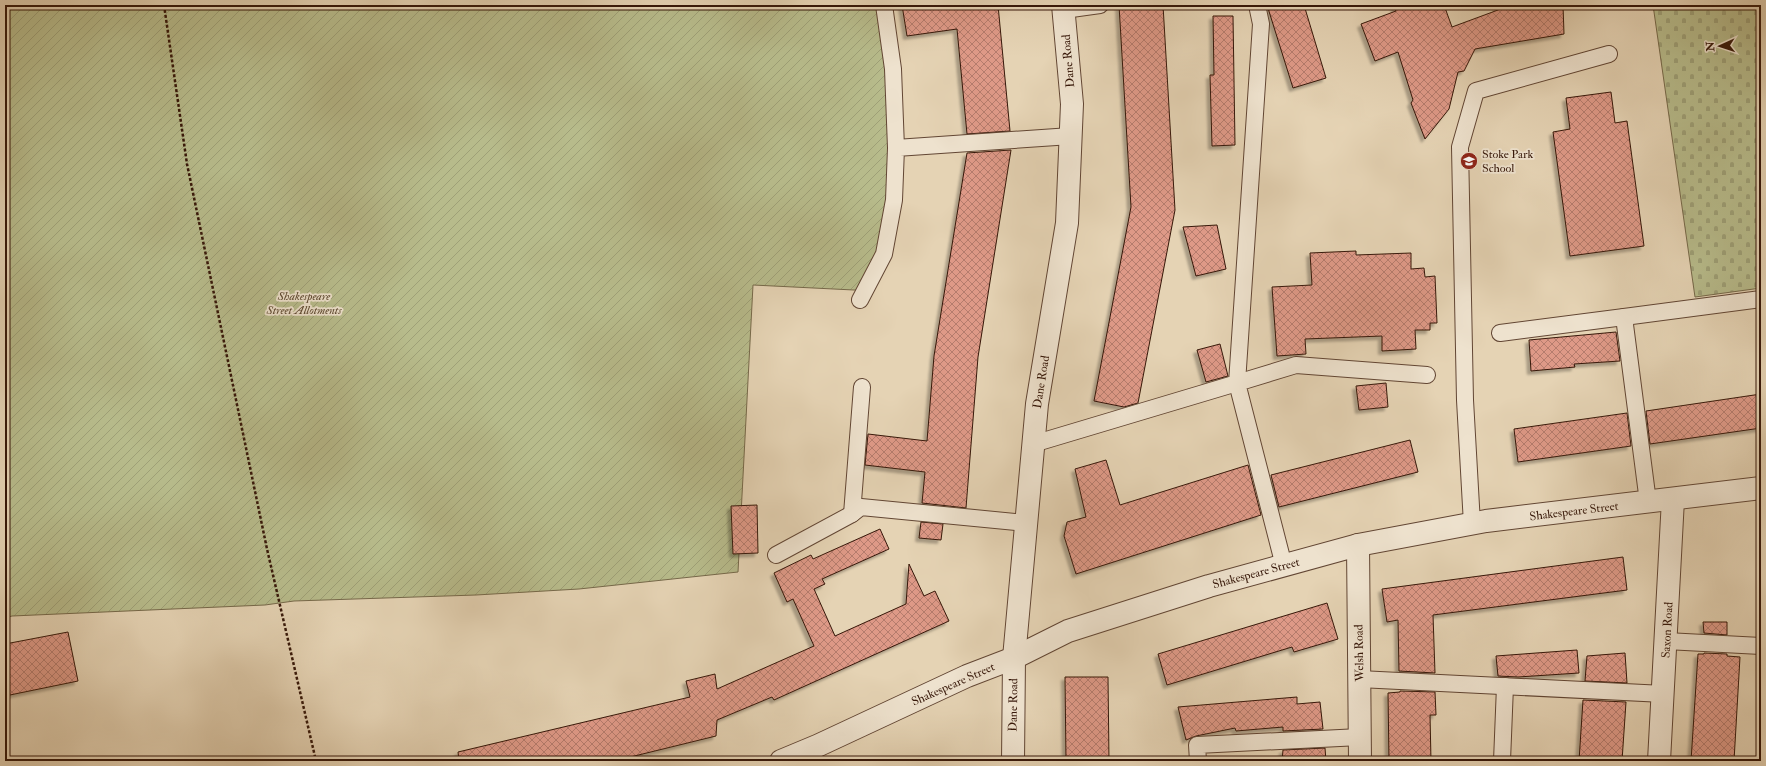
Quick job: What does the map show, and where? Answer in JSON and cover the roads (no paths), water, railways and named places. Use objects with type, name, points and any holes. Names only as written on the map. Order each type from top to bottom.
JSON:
[{"type":"street","name":"Dane Road","points":[[1013,761],[1014,658],[1037,404],[1067,223],[1072,104],[1063,8]]},
{"type":"street","name":"Shakespeare Street","points":[[781,761],[815,754],[967,676],[1014,658],[1068,631],[1209,586],[1358,546],[1472,524],[1761,488]]},
{"type":"street","name":"Saxon Road","points":[[1659,761],[1664,694],[1673,499]]},
{"type":"street","name":"Welsh Road","points":[[1358,546],[1360,761]]},
{"type":"lane","points":[[860,300],[884,254],[894,200],[896,148],[893,69],[884,5]]},
{"type":"lane","points":[[1063,8],[1100,5]]},
{"type":"lane","points":[[1257,5],[1261,24],[1237,383],[1284,566]]},
{"type":"lane","points":[[1472,524],[1465,400],[1460,155],[1462,140],[1476,91],[1609,54]]},
{"type":"lane","points":[[896,148],[1071,136]]},
{"type":"lane","points":[[1500,333],[1761,299]]},
{"type":"lane","points":[[1624,317],[1648,502]]},
{"type":"lane","points":[[1033,444],[1296,365],[1427,375]]},
{"type":"lane","points":[[852,514],[862,387]]},
{"type":"lane","points":[[776,555],[852,514],[861,507],[1026,523]]},
{"type":"lane","points":[[1666,641],[1761,646]]},
{"type":"lane","points":[[1359,679],[1664,694]]},
{"type":"lane","points":[[1502,761],[1505,686]]},
{"type":"lane","points":[[1198,761],[1197,745],[1360,737]]},
{"type":"place","name":"Stoke Park School","points":[[1469,161]]},
{"type":"park label","name":"Shakespeare Street Allotments","points":[[304,303]]}]
